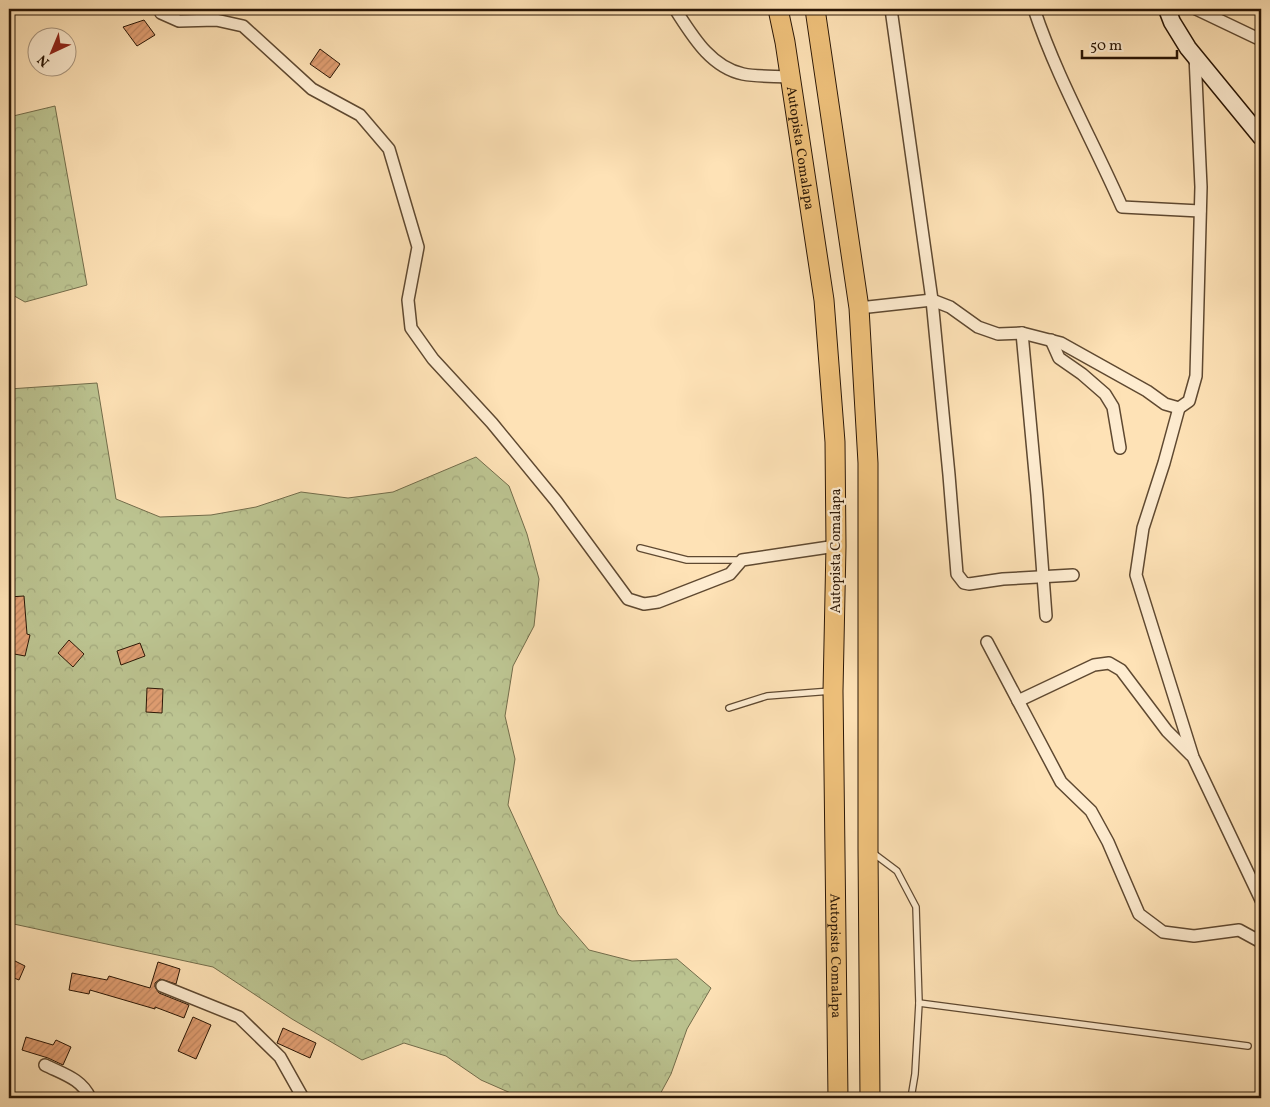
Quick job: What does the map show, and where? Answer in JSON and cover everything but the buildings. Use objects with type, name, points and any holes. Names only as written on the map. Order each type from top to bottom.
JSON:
[{"type":"highway","name":"Autopista Comalapa","points":[[778,9],[824,300],[835,442],[836,546],[833,691],[838,1098]]},
{"type":"highway","points":[[816,9],[859,308],[868,463],[870,1098]]},
{"type":"main road","points":[[1167,9],[1172,22],[1188,48],[1261,137]]},
{"type":"street","points":[[162,9],[161,13],[179,21],[216,20],[243,26],[312,89],[360,116],[389,149],[418,247],[408,300],[411,328],[433,359],[492,423],[556,502],[628,599],[644,604],[658,602],[730,574],[742,560],[836,546]]},
{"type":"street","points":[[675,9],[699,46],[722,66],[742,74],[790,77]]},
{"type":"street","points":[[891,9],[932,300],[950,475],[957,574],[964,583],[969,584],[1072,575]]},
{"type":"street","points":[[1034,9],[1043,37],[1067,92],[1122,207],[1200,211]]},
{"type":"street","points":[[1196,9],[1261,40]]},
{"type":"street","points":[[1196,56],[1196,97],[1201,187],[1196,376],[1189,402],[1179,408],[1143,528],[1136,575],[1193,757],[1261,900]]},
{"type":"street","points":[[859,308],[932,300],[950,307],[978,326],[998,334],[1022,333],[1061,343],[1147,391],[1165,404],[1179,408]]},
{"type":"street","points":[[1022,333],[1046,616]]},
{"type":"street","points":[[1051,340],[1058,358],[1082,374],[1105,394],[1113,408],[1120,448]]},
{"type":"street","points":[[987,642],[1061,782],[1091,811],[1108,842],[1140,914],[1163,932],[1194,936],[1240,930],[1261,942]]},
{"type":"street","points":[[1018,701],[1094,664],[1109,663],[1121,670],[1167,731],[1193,757]]},
{"type":"street","points":[[162,986],[239,1017],[280,1057],[304,1098]]},
{"type":"street","points":[[45,1065],[76,1080],[86,1090],[90,1098]]},
{"type":"lane","points":[[640,548],[687,560],[742,560]]},
{"type":"lane","points":[[729,708],[767,696],[833,691]]},
{"type":"lane","points":[[868,849],[897,871],[916,908],[919,1003],[915,1074],[911,1098]]},
{"type":"lane","points":[[919,1003],[1248,1046]]},
{"type":"green space","points":[[55,106],[87,285],[25,302],[9,293],[9,117]]},
{"type":"green space","points":[[97,383],[116,499],[160,517],[211,515],[256,507],[301,492],[348,498],[393,492],[476,457],[509,486],[527,534],[539,579],[534,626],[513,666],[505,716],[515,759],[508,805],[558,914],[589,950],[632,961],[677,959],[711,988],[687,1029],[671,1074],[658,1098],[522,1098],[481,1080],[446,1056],[404,1043],[362,1060],[292,1019],[213,967],[9,923],[9,389]]}]
